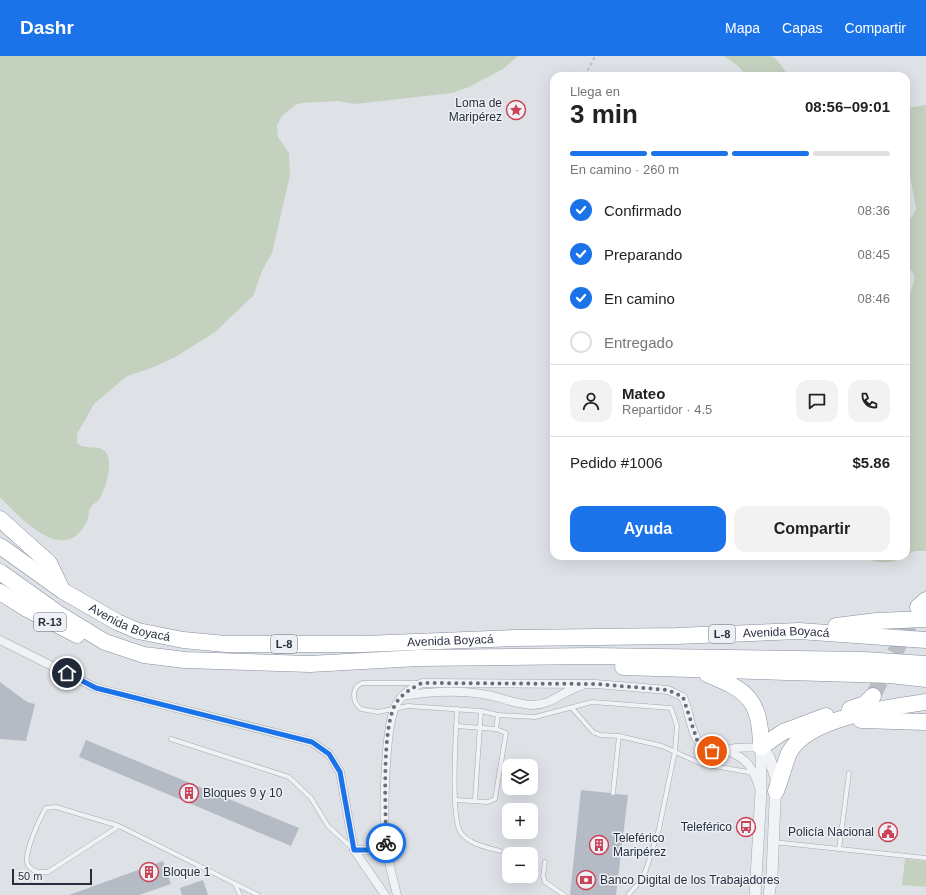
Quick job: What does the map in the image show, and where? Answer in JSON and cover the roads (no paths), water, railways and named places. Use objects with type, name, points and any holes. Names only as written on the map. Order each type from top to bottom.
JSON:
[{"type":"highway","points":[[0,519],[49,563],[63,591]]},
{"type":"highway","name":"Avenida Boyacá","points":[[0,546],[63,591],[117,622],[138,631],[183,640],[226,644],[364,644],[517,638],[676,636],[799,631],[926,640]]},
{"type":"highway","name":"Avenida Boyacá","points":[[0,572],[59,614],[105,642],[144,655],[185,660],[310,664],[480,656],[592,656],[864,660],[926,664]]},
{"type":"highway","name":"R-13","points":[[0,592],[79,636],[105,642]]},
{"type":"highway","points":[[799,631],[878,621],[923,609]]},
{"type":"highway","points":[[480,656],[537,665],[890,675],[926,679]]},
{"type":"highway","points":[[698,670],[742,691],[750,701],[759,719],[761,747]]},
{"type":"highway","points":[[761,747],[783,732],[800,724],[865,704],[873,696]]},
{"type":"highway","points":[[769,791],[790,753],[797,743],[809,733],[835,721],[880,708],[926,702]]},
{"type":"highway","points":[[835,721],[881,719],[926,722]]},
{"type":"street","points":[[0,640],[96,688],[312,742],[329,754],[340,772],[354,850],[386,895]]},
{"type":"street","points":[[397,895],[386,846],[385,773],[393,710],[402,696],[410,688],[422,683],[596,684],[668,690],[683,697],[697,740],[712,751],[728,751],[736,748],[761,747]]},
{"type":"street","points":[[402,696],[449,692],[482,694],[532,705],[548,702],[574,688],[596,684]]},
{"type":"street","points":[[755,895],[756,874],[773,765],[761,747]]},
{"type":"street","points":[[761,747],[769,791],[773,842],[772,875],[769,895]]},
{"type":"street","points":[[728,751],[742,757],[769,791]]},
{"type":"street","points":[[354,850],[368,850],[386,846]]},
{"type":"street","points":[[756,874],[758,879],[764,882],[772,875]]},
{"type":"lane","points":[[422,683],[362,683],[357,686],[354,698],[361,708],[374,712],[393,710],[408,706],[481,711],[498,715],[535,717],[592,702],[671,708],[677,726],[675,751],[659,829],[646,870],[638,884],[628,895]]},
{"type":"lane","points":[[572,708],[593,732],[600,735],[619,736],[662,746],[702,764],[754,774]]},
{"type":"lane","points":[[457,710],[457,822],[461,832],[470,841],[500,851]]},
{"type":"lane","points":[[475,800],[481,711]]},
{"type":"lane","points":[[496,729],[498,715]]},
{"type":"lane","points":[[456,726],[496,729],[506,733],[495,798],[493,801],[456,800]]},
{"type":"lane","points":[[613,793],[619,736]]},
{"type":"lane","points":[[171,739],[290,777],[311,798],[328,826],[354,850]]},
{"type":"lane","points":[[839,849],[849,773]]},
{"type":"lane","points":[[119,826],[48,872],[36,872],[28,866],[26,858],[40,818],[46,808],[56,807],[119,826],[258,895]]},
{"type":"lane","points":[[773,842],[926,858]]},
{"type":"lane","points":[[545,862],[543,876],[545,882],[564,895]]},
{"type":"lane","points":[[235,884],[240,895]]},
{"type":"tunnel","points":[[873,696],[917,609]]},
{"type":"place","name":"Loma de Maripérez","points":[[516,110]]},
{"type":"place","name":"Bloques 9 y 10","points":[[189,793]]},
{"type":"place","name":"Teleférico","points":[[746,827]]},
{"type":"place","name":"Policía Nacional","points":[[888,832]]},
{"type":"place","name":"Teleférico Maripérez","points":[[599,845]]},
{"type":"place","name":"Bloque 1","points":[[149,872]]},
{"type":"place","name":"Banco Digital de los Trabajadores","points":[[586,880]]}]
